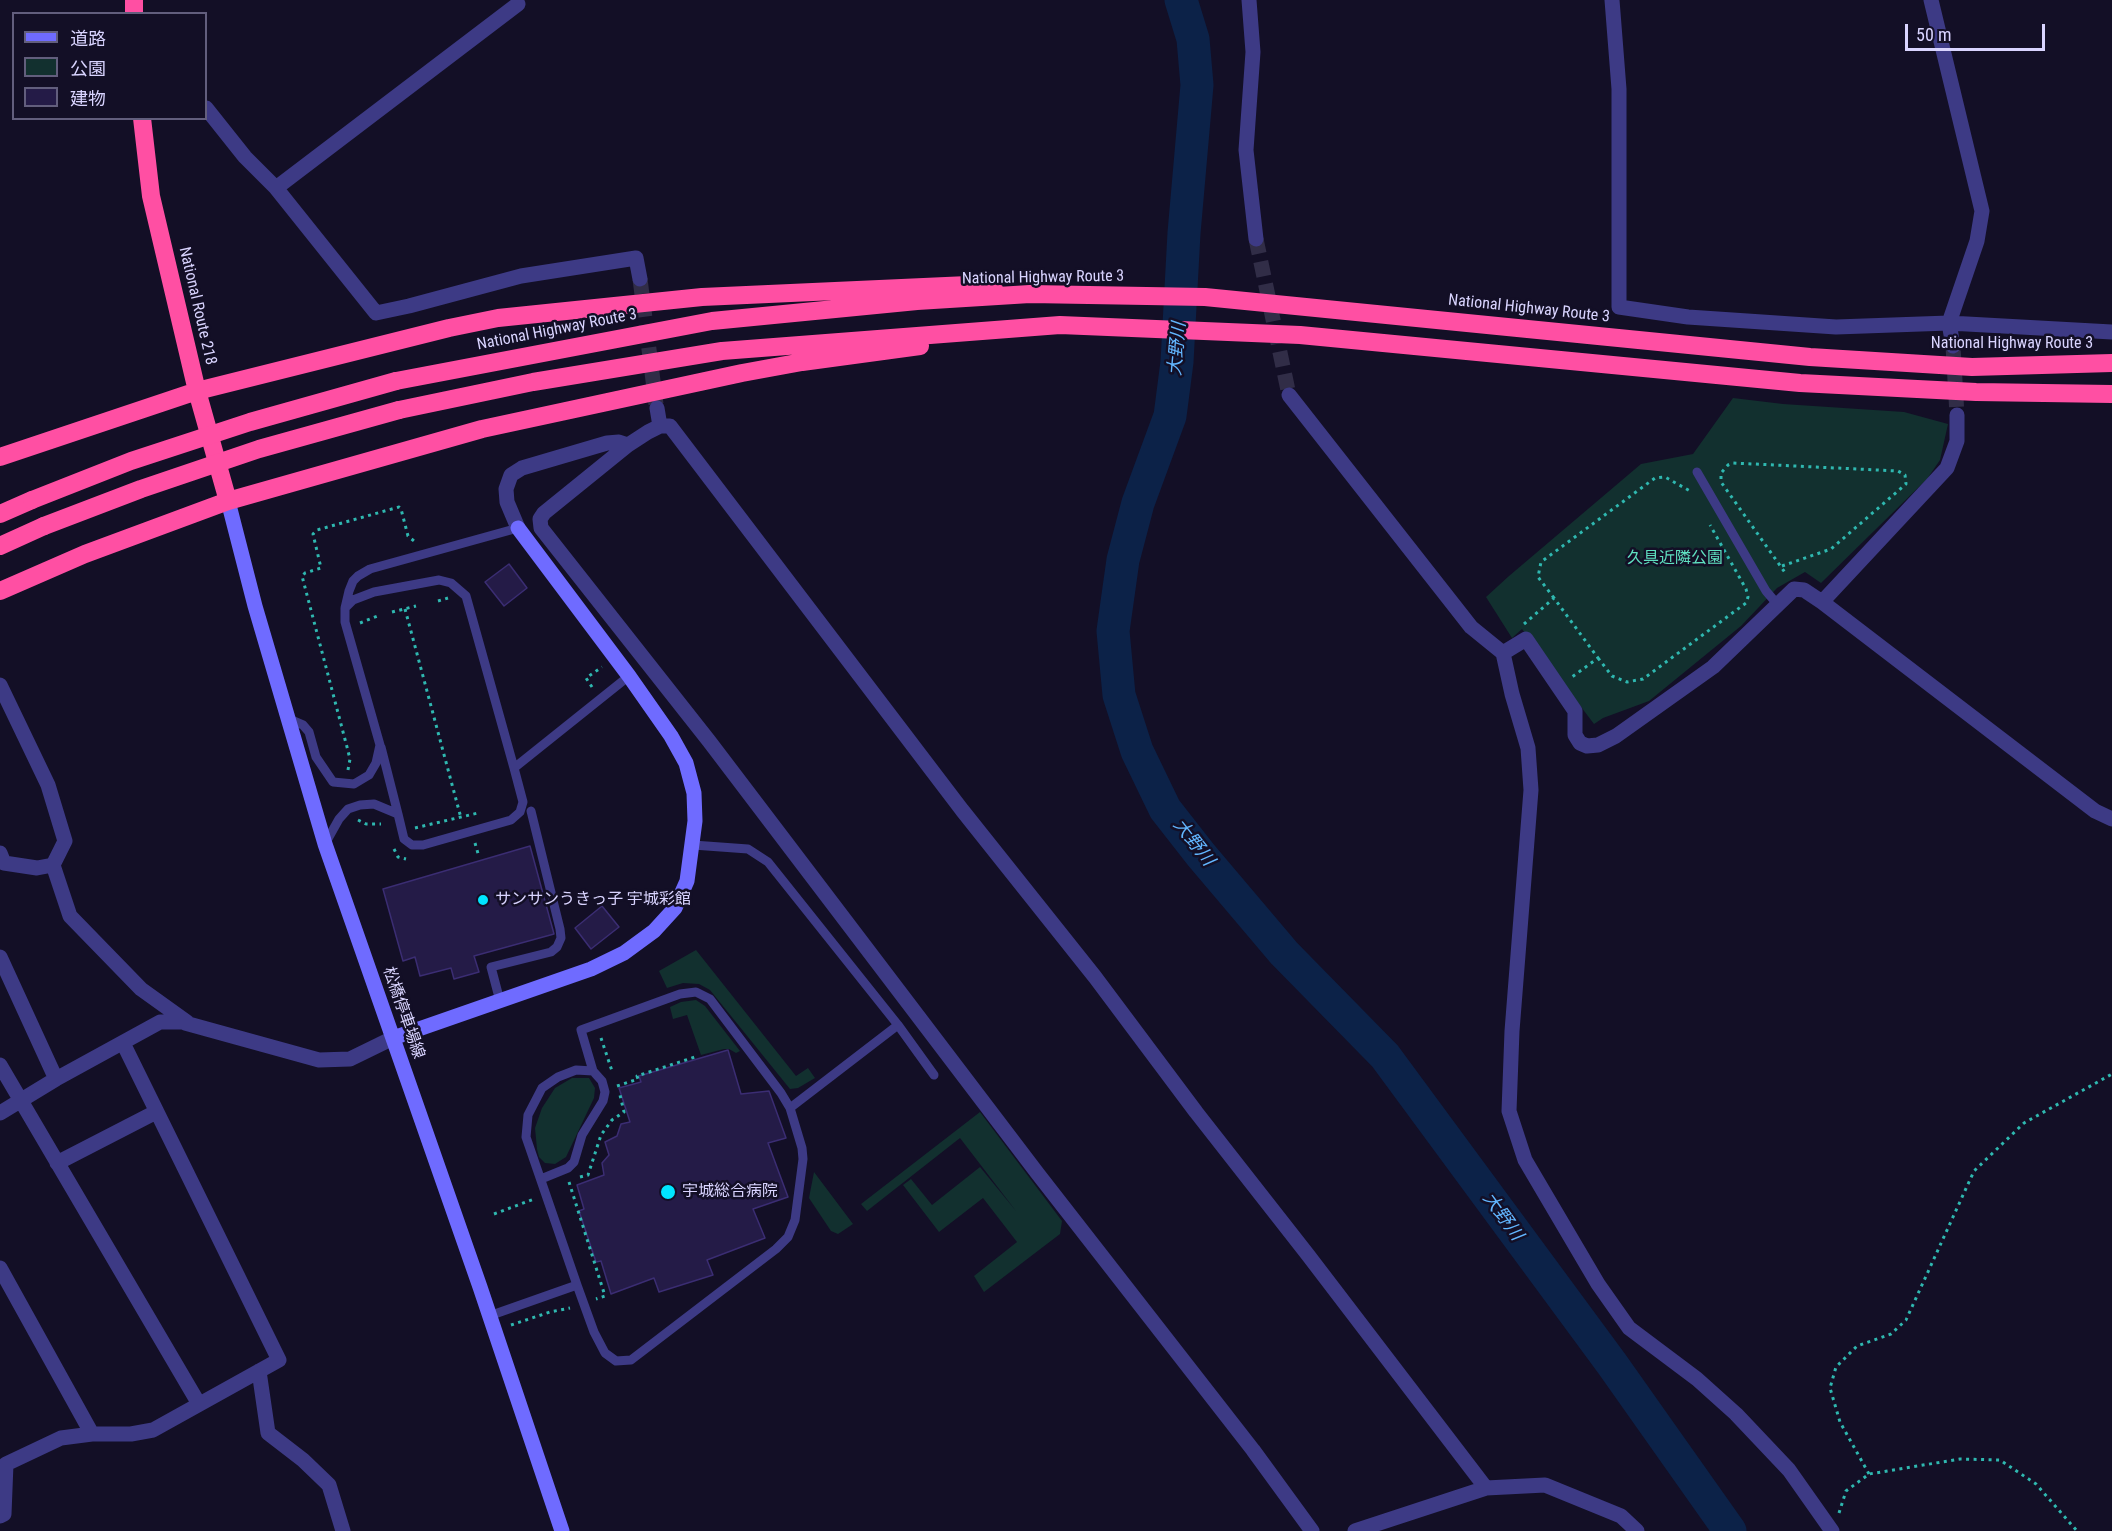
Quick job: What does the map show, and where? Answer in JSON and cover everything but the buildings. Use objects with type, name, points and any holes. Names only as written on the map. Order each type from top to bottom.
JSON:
[{"type":"highway","name":"National Route 218","points":[[142,120],[151,195],[197,391],[228,501]]},
{"type":"highway","points":[[0,457],[197,391],[449,328],[498,318],[702,297],[848,290],[968,285],[1030,294]]},
{"type":"highway","name":"National Highway Route 3","points":[[0,514],[131,461],[250,422],[396,381],[712,321],[917,301],[1030,294],[1205,297],[1810,357],[1972,366],[2112,363]]},
{"type":"highway","points":[[0,591],[85,554],[228,501],[482,429],[742,373],[914,346],[1060,331]]},
{"type":"highway","points":[[0,546],[44,526],[141,489],[249,453],[399,410],[533,382],[722,351],[1060,331],[1300,335],[1800,383],[1976,392],[2112,394]]},
{"type":"main road","name":"松橋停車場線","points":[[228,501],[255,606],[325,844],[562,1531]]},
{"type":"main road","points":[[393,1038],[591,969],[624,953],[654,931],[675,908],[687,880],[695,821],[694,793],[686,763],[671,736],[629,676],[518,528]]},
{"type":"street","points":[[1249,0],[1253,52],[1246,150],[1256,238]]},
{"type":"street","points":[[1612,0],[1619,89],[1619,307],[1688,317],[1836,327],[1949,323],[2112,332]]},
{"type":"street","points":[[1931,0],[1982,212],[1977,241],[1949,323],[1953,346]]},
{"type":"street","points":[[276,188],[518,4]]},
{"type":"street","points":[[207,109],[245,157],[276,188],[376,313],[521,276],[636,258],[640,279]]},
{"type":"street","points":[[1288,394],[1471,627],[1503,653],[1528,748],[1531,790],[1512,1031],[1509,1111],[1525,1160],[1598,1284],[1629,1328],[1697,1379],[1736,1414],[1789,1470],[1832,1531]]},
{"type":"street","points":[[657,408],[660,426]]},
{"type":"street","points":[[1822,602],[1947,468],[1957,441],[1957,414]]},
{"type":"street","points":[[1312,1531],[1253,1450],[1038,1174],[709,741],[541,528],[540,519],[544,513],[628,445],[660,426],[670,426],[962,810],[1095,977],[1196,1112],[1486,1488]]},
{"type":"street","points":[[518,528],[507,502],[506,489],[511,476],[522,468],[606,443],[619,442],[628,445]]},
{"type":"street","points":[[1503,653],[1526,639],[1575,711],[1575,735],[1580,743],[1587,746],[1598,745],[1616,736],[1713,667],[1794,589],[1804,590],[2095,810],[2112,819]]},
{"type":"street","points":[[0,685],[48,785],[65,841],[53,865],[70,916],[141,989],[187,1022],[185,1023]]},
{"type":"street","points":[[0,853],[4,863],[37,868],[53,865]]},
{"type":"street","points":[[0,957],[56,1079]]},
{"type":"street","points":[[0,1113],[56,1079],[160,1022],[185,1023],[319,1060],[350,1059],[393,1038]]},
{"type":"street","points":[[0,1516],[4,1514],[3,1459],[61,1438],[92,1434],[131,1434],[153,1430],[279,1360],[123,1043]]},
{"type":"street","points":[[0,1065],[199,1404]]},
{"type":"street","points":[[57,1163],[156,1112]]},
{"type":"street","points":[[0,1268],[92,1434]]},
{"type":"street","points":[[260,1371],[268,1433],[303,1460],[329,1485],[343,1531]]},
{"type":"street","points":[[1355,1531],[1486,1488],[1545,1485],[1620,1516],[1637,1531]]},
{"type":"lane","points":[[1697,472],[1766,591],[1778,605]]},
{"type":"lane","points":[[345,608],[353,600],[374,592],[439,580],[458,587],[466,596],[523,802],[520,812],[511,820],[423,845],[412,845],[404,839],[345,622],[345,608],[353,581],[370,569],[518,528]]},
{"type":"lane","points":[[514,768],[629,676]]},
{"type":"lane","points":[[289,719],[303,725],[309,732],[316,757],[333,782],[354,784],[369,775],[376,763],[380,745]]},
{"type":"lane","points":[[325,844],[339,819],[348,809],[374,804],[398,814]]},
{"type":"lane","points":[[500,1001],[491,968],[551,952],[557,947],[561,938],[531,811]]},
{"type":"lane","points":[[693,845],[748,849],[768,862],[898,1025],[934,1075]]},
{"type":"lane","points":[[541,1179],[568,1168],[574,1162],[582,1135],[603,1101],[605,1092],[602,1081],[593,1071],[581,1030],[680,994],[696,992],[710,999],[790,1108],[803,1159],[795,1220],[788,1237],[776,1249],[631,1360],[616,1361],[605,1353],[594,1332],[526,1137],[528,1115],[542,1088],[558,1077],[576,1070],[593,1071]]},
{"type":"lane","points":[[790,1108],[898,1025]]},
{"type":"lane","points":[[491,1324],[577,1285]]},
{"type":"path","points":[[1782,566],[1831,549],[1906,484],[1905,475],[1898,471],[1733,463],[1721,472],[1721,482],[1782,566],[1794,589]]},
{"type":"path","points":[[1695,500],[1690,490],[1665,477],[1655,477],[1541,562],[1538,577],[1612,676],[1627,682],[1643,680],[1746,603],[1748,597],[1746,589],[1707,519]]},
{"type":"path","points":[[438,601],[454,598]]},
{"type":"path","points":[[1531,616],[1554,598]]},
{"type":"path","points":[[392,612],[416,606]]},
{"type":"path","points":[[405,609],[461,818],[486,811]]},
{"type":"path","points":[[1577,673],[1598,658]]},
{"type":"path","points":[[590,693],[592,686],[586,678],[601,669],[602,662]]},
{"type":"path","points":[[597,1025],[614,1076]]},
{"type":"path","points":[[491,1324],[584,1304],[605,1296],[569,1181],[588,1175],[601,1135],[612,1120],[624,1112],[617,1086],[638,1079],[637,1076],[695,1057]]},
{"type":"path","points":[[1869,1474],[1840,1422],[1830,1388],[1836,1367],[1857,1346],[1891,1334],[1906,1320],[1974,1171],[2024,1123],[2112,1074]]},
{"type":"path","points":[[1832,1531],[1846,1491],[1869,1474],[1960,1459],[2000,1460],[2036,1484],[2077,1531]]},
{"type":"green space","name":"久具近隣公園","points":[[1733,398],[1783,404],[1904,412],[1948,424],[1940,460],[1927,479],[1821,583],[1805,572],[1777,588],[1741,626],[1649,701],[1603,718],[1594,724],[1522,629],[1512,638],[1486,597],[1641,464],[1693,454]]},
{"type":"green space","points":[[696,950],[796,1076],[808,1068],[815,1078],[798,1088],[790,1089],[710,990],[699,984],[683,983],[667,988],[659,971]]},
{"type":"green space","points":[[696,1000],[705,1006],[740,1051],[736,1053],[724,1049],[701,1055],[687,1015],[673,1019],[670,1007],[681,1002]]},
{"type":"green space","points":[[572,1078],[589,1078],[595,1088],[594,1098],[566,1157],[555,1164],[545,1163],[539,1157],[535,1128],[542,1108],[555,1088]]},
{"type":"green space","points":[[980,1112],[1062,1221],[1060,1234],[984,1292],[974,1276],[1017,1242],[983,1198],[939,1232],[903,1185],[911,1179],[932,1205],[980,1167],[1016,1211],[960,1138],[867,1211],[861,1204]]},
{"type":"green space","points":[[814,1172],[853,1224],[838,1234],[831,1231],[809,1198]]},
{"type":"waterway","name":"大野川","points":[[1181,0],[1193,39],[1197,85],[1184,233],[1177,362],[1170,416],[1138,503],[1123,560],[1113,631],[1119,695],[1137,751],[1165,809],[1201,855],[1284,953],[1385,1056],[1612,1364],[1730,1531]]},
{"type":"tunnel","points":[[1256,239],[1289,395]]},
{"type":"tunnel","points":[[640,279],[656,404]]},
{"type":"tunnel","points":[[1953,346],[1957,415]]},
{"type":"place","name":"サンサンうきっ子 宇城彩館","points":[[483,900]]},
{"type":"place","name":"宇城総合病院","points":[[668,1192]]}]
